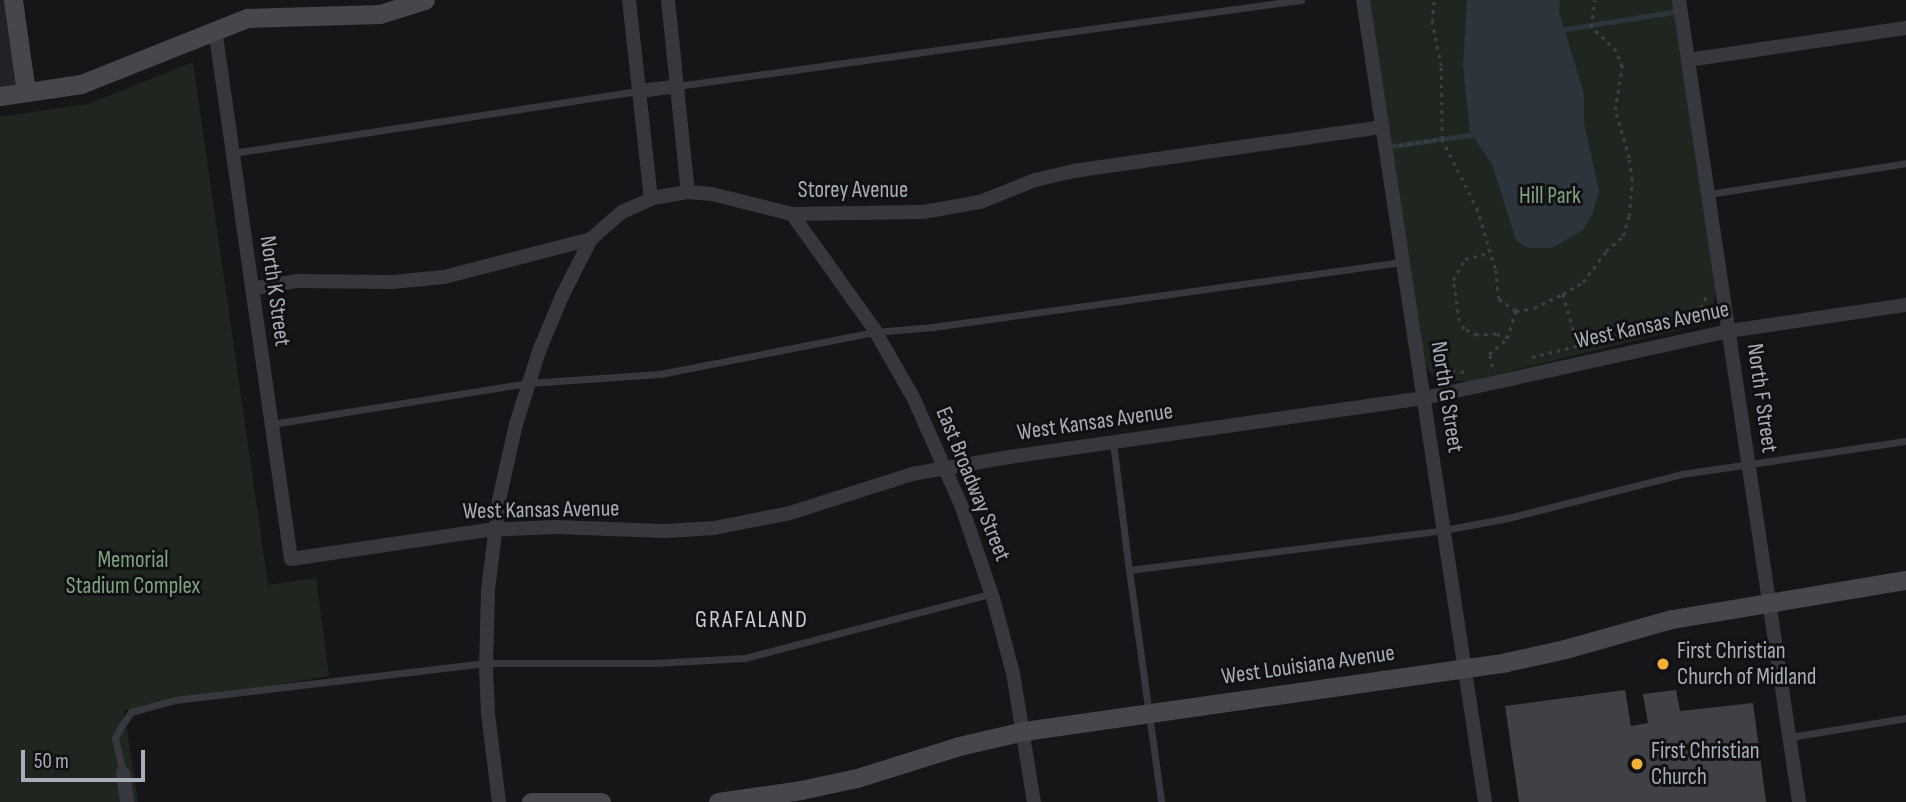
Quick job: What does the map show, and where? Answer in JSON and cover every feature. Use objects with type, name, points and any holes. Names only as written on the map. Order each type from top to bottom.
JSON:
[{"type":"street","points":[[13,0],[26,92]]},
{"type":"street","points":[[0,96],[81,84],[247,18],[380,14],[425,0]]},
{"type":"street","points":[[629,0],[651,199]]},
{"type":"street","points":[[668,0],[688,192]]},
{"type":"street","name":"North G Street","points":[[1363,0],[1485,802]]},
{"type":"street","name":"North F Street","points":[[1679,0],[1799,802]]},
{"type":"street","points":[[1688,60],[1906,28]]},
{"type":"street","name":"North K Street","points":[[215,29],[291,559]]},
{"type":"street","points":[[639,90],[677,86]]},
{"type":"street","name":"Storey Avenue","points":[[252,289],[297,281],[392,282],[444,277],[591,239],[622,212],[651,199],[688,192],[724,197],[792,214],[856,211],[894,214],[958,208],[1035,180],[1073,171],[1383,127]]},
{"type":"street","name":"East Broadway Street","points":[[792,214],[819,248],[875,332],[913,397],[946,469],[992,593],[1013,673],[1034,802]]},
{"type":"street","points":[[499,802],[488,714],[486,663],[488,590],[496,530],[509,454],[529,383],[563,295],[591,239]]},
{"type":"street","name":"West Kansas Avenue","points":[[291,559],[496,530],[556,527],[664,531],[714,528],[790,513],[890,480],[946,469],[1113,442],[1424,398],[1493,375],[1583,363],[1729,331],[1906,304]]},
{"type":"street","name":"West Louisiana Avenue","points":[[718,802],[801,790],[857,778],[959,746],[1024,731],[1465,668],[1550,653],[1672,619],[1769,600],[1906,580]]},
{"type":"street","points":[[123,773],[127,802]]},
{"type":"street","points":[[531,802],[601,802]]},
{"type":"lane","points":[[677,86],[1301,0]]},
{"type":"lane","points":[[232,153],[639,90]]},
{"type":"lane","points":[[1709,194],[1906,163]]},
{"type":"lane","points":[[271,424],[529,383],[660,374],[875,332],[933,327],[1403,262]]},
{"type":"lane","points":[[1129,570],[1444,530],[1532,513],[1682,474],[1906,441]]},
{"type":"lane","points":[[1113,442],[1161,802]]},
{"type":"lane","points":[[123,773],[115,738],[131,712],[175,700],[486,663],[654,663],[746,658],[992,593]]},
{"type":"lane","points":[[1789,737],[1906,718]]},
{"type":"path","points":[[1434,0],[1432,22],[1441,66],[1442,139],[1477,208],[1496,271],[1499,299],[1516,311],[1534,308],[1583,282],[1606,251],[1623,236],[1629,216],[1632,180],[1629,158],[1615,110],[1622,67],[1616,51],[1591,27],[1595,0]]},
{"type":"path","points":[[1386,146],[1442,139]]},
{"type":"path","points":[[1489,253],[1465,259],[1453,280],[1459,321],[1464,329],[1477,335],[1496,334],[1508,338]]},
{"type":"path","points":[[1526,359],[1689,317],[1702,308],[1708,284]]},
{"type":"path","points":[[1563,294],[1583,363]]},
{"type":"path","points":[[1493,375],[1489,354],[1508,338],[1516,311]]},
{"type":"path","points":[[1427,352],[1446,369],[1472,371]]},
{"type":"path","points":[[1493,375],[1500,366]]},
{"type":"shaded area","points":[[0,0],[13,0],[26,90],[0,94]]},
{"type":"shaded area","points":[[1467,0],[1560,0],[1559,12],[1584,94],[1584,123],[1599,191],[1592,215],[1583,230],[1552,248],[1528,248],[1516,240],[1492,164],[1470,132],[1463,66]]},
{"type":"green space","name":"Hill Park","points":[[1370,0],[1673,0],[1717,283],[1712,312],[1691,327],[1470,381],[1437,381],[1417,354]]},
{"type":"green space","name":"Memorial Stadium Complex","points":[[193,62],[268,585],[316,578],[329,676],[124,710],[138,802],[0,802],[0,117],[88,104]]},
{"type":"building","name":"First Christian Church","points":[[1625,690],[1631,726],[1648,723],[1643,694],[1676,690],[1680,711],[1753,703],[1766,802],[1519,802],[1505,706]]},
{"type":"waterway","points":[[1560,30],[1678,11]]},
{"type":"waterway","points":[[1386,147],[1476,134]]},
{"type":"place","name":"First Christian Church of Midland","points":[[1663,664]]},
{"type":"place","name":"First Christian Church","points":[[1637,764]]},
{"type":"district","name":"GRAFALAND","points":[[752,620]]}]
